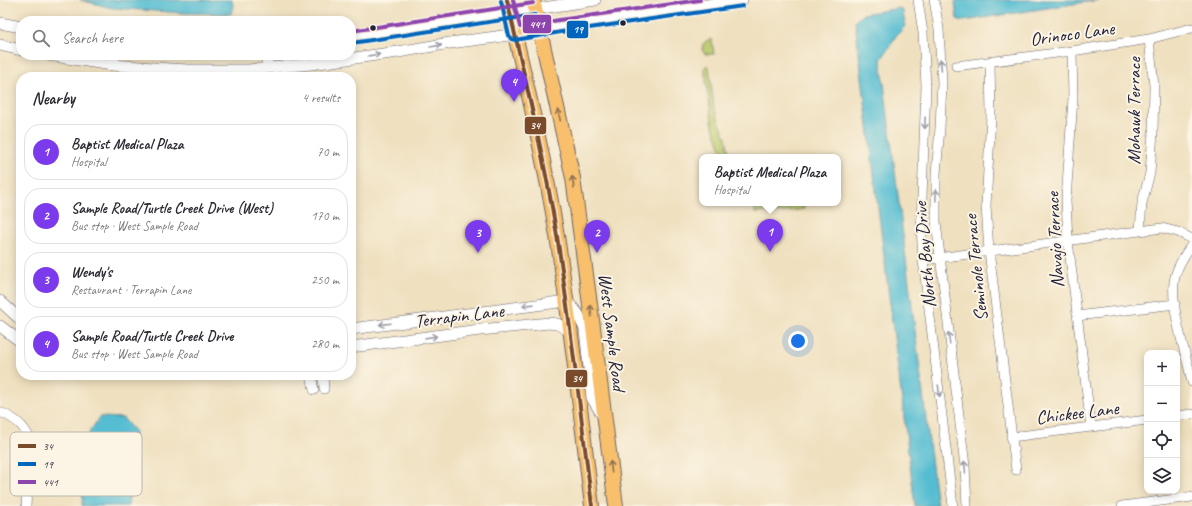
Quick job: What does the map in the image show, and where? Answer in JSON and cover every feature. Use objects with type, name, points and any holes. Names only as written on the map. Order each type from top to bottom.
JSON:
[{"type":"main road","name":"West Sample Road","points":[[534,4],[574,186],[616,506]]},
{"type":"main road","points":[[508,6],[546,173],[557,237],[571,331],[592,506]]},
{"type":"street","points":[[356,36],[508,6],[595,0]]},
{"type":"street","points":[[356,57],[742,0]]},
{"type":"street","name":"North Bay Drive","points":[[918,0],[923,33],[926,101],[921,226],[923,260],[953,506]]},
{"type":"street","name":"North Bay Drive","points":[[934,0],[939,30],[942,83],[936,174],[936,222],[965,466],[966,506]]},
{"type":"street","points":[[0,23],[16,26]]},
{"type":"street","name":"Orinoco Lane","points":[[956,66],[1072,51],[1149,39],[1192,28]]},
{"type":"street","name":"Mohawk Terrace","points":[[1140,230],[1142,203],[1150,173],[1153,132],[1154,86],[1149,39]]},
{"type":"street","points":[[0,45],[16,49]]},
{"type":"street","name":"Navajo Terrace","points":[[1072,51],[1073,98],[1066,200],[1068,241],[1091,427]]},
{"type":"street","points":[[113,60],[188,70],[231,70],[311,64],[338,60]]},
{"type":"street","points":[[267,60],[268,68]]},
{"type":"street","name":"Seminole Terrace","points":[[990,62],[991,116],[986,206],[989,251],[1016,470]]},
{"type":"street","points":[[926,101],[941,100]]},
{"type":"street","points":[[923,260],[1162,228],[1178,232],[1192,239]]},
{"type":"street","points":[[1192,244],[1179,264],[1174,282],[1175,304],[1192,382]]},
{"type":"street","points":[[566,301],[578,314],[585,329],[592,398],[605,418]]},
{"type":"street","name":"Terrapin Lane","points":[[356,328],[566,301]]},
{"type":"street","points":[[0,302],[16,316]]},
{"type":"street","points":[[1077,316],[1175,304]]},
{"type":"street","name":"Terrapin Lane","points":[[356,346],[544,323],[557,324],[571,331]]},
{"type":"street","points":[[0,326],[16,338]]},
{"type":"street","points":[[312,380],[314,390]]},
{"type":"street","points":[[323,380],[324,389]]},
{"type":"street","points":[[0,412],[19,422],[26,432]]},
{"type":"street","points":[[1180,416],[1192,414]]},
{"type":"street","name":"Chickee Lane","points":[[1011,438],[1144,420]]},
{"type":"street","points":[[26,506],[27,496]]},
{"type":"street","points":[[1122,506],[1186,500]]},
{"type":"green space","points":[[712,39],[714,54],[705,54],[702,50],[703,44]]},
{"type":"green space","points":[[707,65],[709,67],[714,108],[726,138],[729,154],[723,154],[713,127],[704,68]]},
{"type":"green space","points":[[754,206],[774,206],[775,211],[755,213]]},
{"type":"green space","points":[[776,206],[804,206],[804,209],[777,213]]},
{"type":"water","points":[[80,0],[232,0],[233,6],[231,14],[182,13],[112,8]]},
{"type":"water","points":[[958,0],[1099,0],[963,21],[957,19],[955,2]]},
{"type":"water","points":[[899,8],[903,11],[905,26],[896,36],[881,60],[937,506],[915,506],[855,21],[863,14]]},
{"type":"water","points":[[100,417],[123,418],[135,432],[90,432]]},
{"type":"water","points":[[83,496],[129,496],[128,506],[82,506]]},
{"type":"transit line","name":"34","points":[[507,0],[552,206],[571,337],[592,506]]},
{"type":"transit line","name":"441","points":[[513,0],[520,27],[700,0]]},
{"type":"transit line","name":"19","points":[[501,1],[509,36],[511,39],[515,40],[743,6]]},
{"type":"transit line","name":"441","points":[[356,30],[533,3]]},
{"type":"transit line","name":"19","points":[[356,42],[535,15]]},
{"type":"place","name":"Sample Road/Turtle Creek Drive","points":[[514,102]]},
{"type":"place","name":"Baptist Medical Plaza","points":[[770,252]]},
{"type":"place","name":"Wendy's","points":[[478,253]]},
{"type":"place","name":"Sample Road/Turtle Creek Drive (West)","points":[[597,253]]}]
